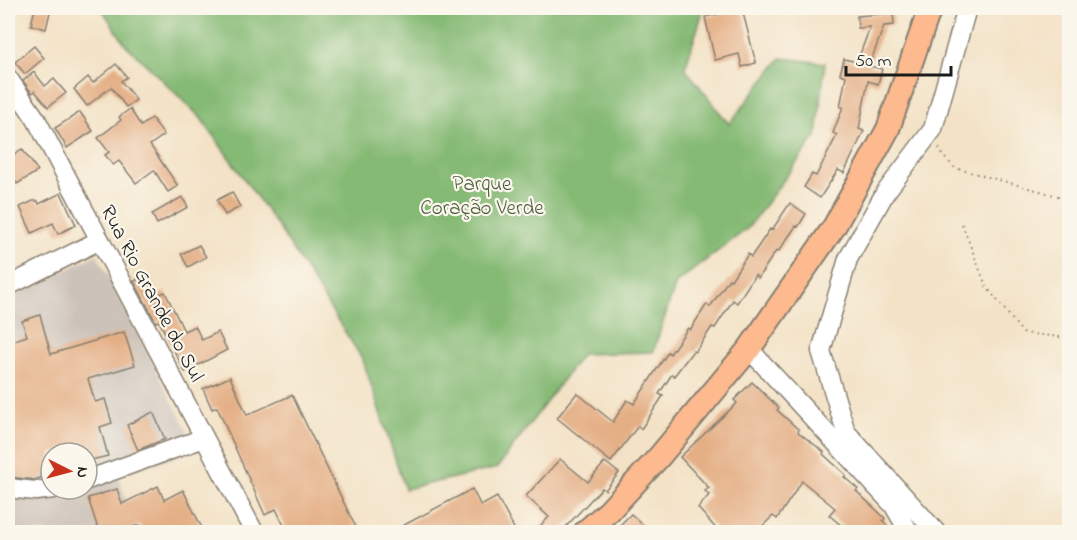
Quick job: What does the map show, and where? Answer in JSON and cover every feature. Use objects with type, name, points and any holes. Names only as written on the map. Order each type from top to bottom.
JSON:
[{"type":"main road","points":[[585,532],[609,511],[659,457],[749,349],[834,226],[888,129],[930,8]]},
{"type":"street","points":[[936,532],[846,432],[821,351],[848,259],[885,193],[932,131],[967,8]]},
{"type":"street","name":"Rua Rio Grande do Sul","points":[[8,78],[36,119],[254,532]]},
{"type":"street","points":[[8,286],[100,240]]},
{"type":"street","points":[[749,349],[894,506],[909,532]]},
{"type":"street","points":[[99,476],[204,438]]},
{"type":"street","points":[[8,488],[39,491]]},
{"type":"path","points":[[932,131],[942,155],[955,168],[1058,196],[1070,203]]},
{"type":"path","points":[[962,224],[986,286],[1023,333],[1070,338]]},
{"type":"shaded area","points":[[97,254],[197,450],[118,475],[137,532],[8,532],[8,299]]},
{"type":"green space","name":"Parque Coração Verde","points":[[101,8],[704,8],[685,68],[729,124],[781,58],[825,63],[817,135],[748,228],[676,283],[653,352],[582,354],[497,468],[405,489],[363,360],[279,228],[200,117],[126,45]]},
{"type":"building","points":[[35,8],[51,8],[46,29],[31,25]]},
{"type":"building","points":[[742,9],[756,63],[742,67],[739,54],[715,60],[705,17]]},
{"type":"building","points":[[893,13],[894,25],[884,26],[869,66],[882,69],[878,84],[868,81],[859,129],[864,131],[844,173],[838,170],[820,198],[804,187],[812,174],[816,176],[837,135],[833,133],[843,107],[840,107],[846,76],[840,74],[844,59],[857,62],[870,27],[858,28],[857,16]]},
{"type":"building","points":[[34,46],[44,58],[25,74],[15,62]]},
{"type":"building","points":[[116,64],[127,77],[121,81],[136,100],[126,107],[111,87],[87,106],[74,89],[88,77],[93,83]]},
{"type":"building","points":[[34,72],[45,86],[54,79],[66,93],[48,107],[35,91],[32,93],[23,81]]},
{"type":"building","points":[[130,109],[141,126],[152,118],[164,135],[150,145],[178,186],[168,192],[154,170],[136,183],[119,161],[113,165],[105,155],[109,152],[98,138],[121,120],[119,117]]},
{"type":"building","points":[[80,112],[93,131],[67,148],[55,128]]},
{"type":"building","points":[[22,149],[38,171],[17,184],[8,167],[8,158]]},
{"type":"building","points":[[232,192],[240,207],[225,215],[217,200]]},
{"type":"building","points":[[61,193],[76,225],[58,234],[53,223],[32,233],[20,207],[33,201],[38,201],[39,204]]},
{"type":"building","points":[[182,197],[188,207],[157,224],[152,214]]},
{"type":"building","points":[[790,203],[806,214],[798,227],[796,226],[778,252],[776,251],[758,278],[755,275],[737,303],[733,300],[715,328],[712,327],[695,352],[693,351],[674,376],[672,374],[659,394],[663,396],[641,429],[638,426],[611,462],[557,418],[577,393],[613,422],[627,400],[634,404],[668,352],[670,354],[688,328],[690,330],[707,304],[710,307],[748,254],[751,257]]},
{"type":"building","points":[[199,245],[206,257],[188,267],[181,254]]},
{"type":"building","points":[[148,275],[157,295],[165,292],[184,331],[195,326],[202,340],[218,332],[227,350],[185,372],[159,321],[156,322],[134,281]]},
{"type":"building","points":[[40,315],[51,354],[124,332],[135,365],[88,379],[95,402],[105,399],[112,423],[100,427],[108,456],[99,458],[99,441],[39,441],[39,478],[8,477],[8,342],[27,336],[22,321]]},
{"type":"building","points":[[230,377],[247,415],[292,395],[357,530],[351,532],[287,532],[276,509],[265,515],[217,407],[212,409],[203,389]]},
{"type":"building","points":[[752,382],[779,408],[777,410],[799,430],[798,432],[824,452],[823,454],[846,475],[844,477],[885,518],[883,521],[894,532],[849,532],[829,515],[835,508],[802,481],[777,519],[773,516],[756,532],[719,532],[698,508],[709,495],[705,491],[709,488],[680,457],[737,403],[734,400]]},
{"type":"building","points":[[153,412],[165,439],[138,450],[127,425]]},
{"type":"building","points":[[560,459],[588,482],[605,462],[619,473],[605,490],[602,488],[561,532],[534,532],[549,517],[526,496]]},
{"type":"building","points":[[158,486],[164,500],[183,490],[204,532],[143,532],[140,525],[117,532],[99,532],[89,501],[99,501],[99,495],[117,489],[122,504]]},
{"type":"building","points":[[472,489],[481,506],[497,497],[516,532],[391,532]]},
{"type":"building","points":[[631,514],[643,525],[636,532],[613,532]]}]
